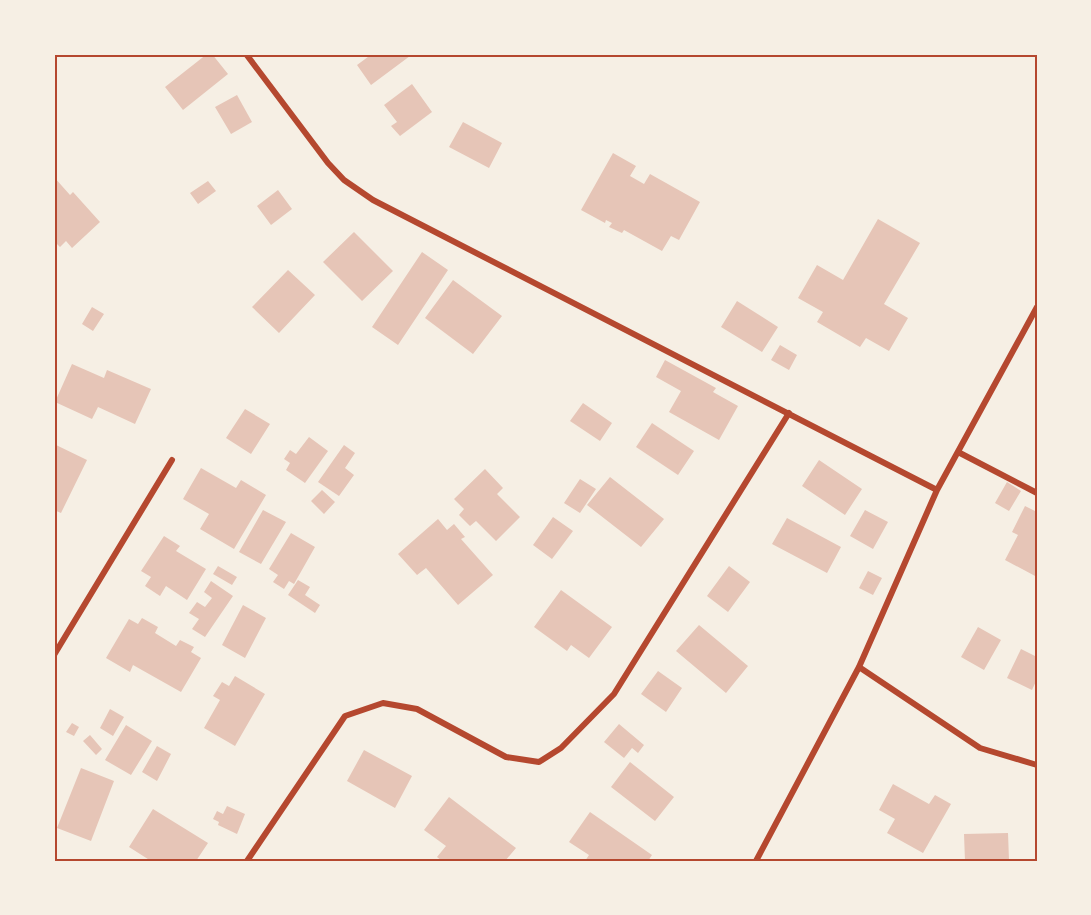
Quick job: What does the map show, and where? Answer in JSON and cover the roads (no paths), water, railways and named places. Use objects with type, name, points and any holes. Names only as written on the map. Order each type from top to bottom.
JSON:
[{"type":"street","points":[[246,54],[328,164],[344,180],[373,200],[938,490]]},
{"type":"street","points":[[756,861],[859,667],[938,490],[1037,307]]},
{"type":"street","points":[[248,861],[345,716],[383,703],[417,709],[506,757],[539,762],[561,748],[614,694],[789,413]]},
{"type":"street","points":[[958,452],[1037,494]]},
{"type":"street","points":[[54,655],[172,460]]},
{"type":"street","points":[[859,667],[980,748],[1037,765]]}]
